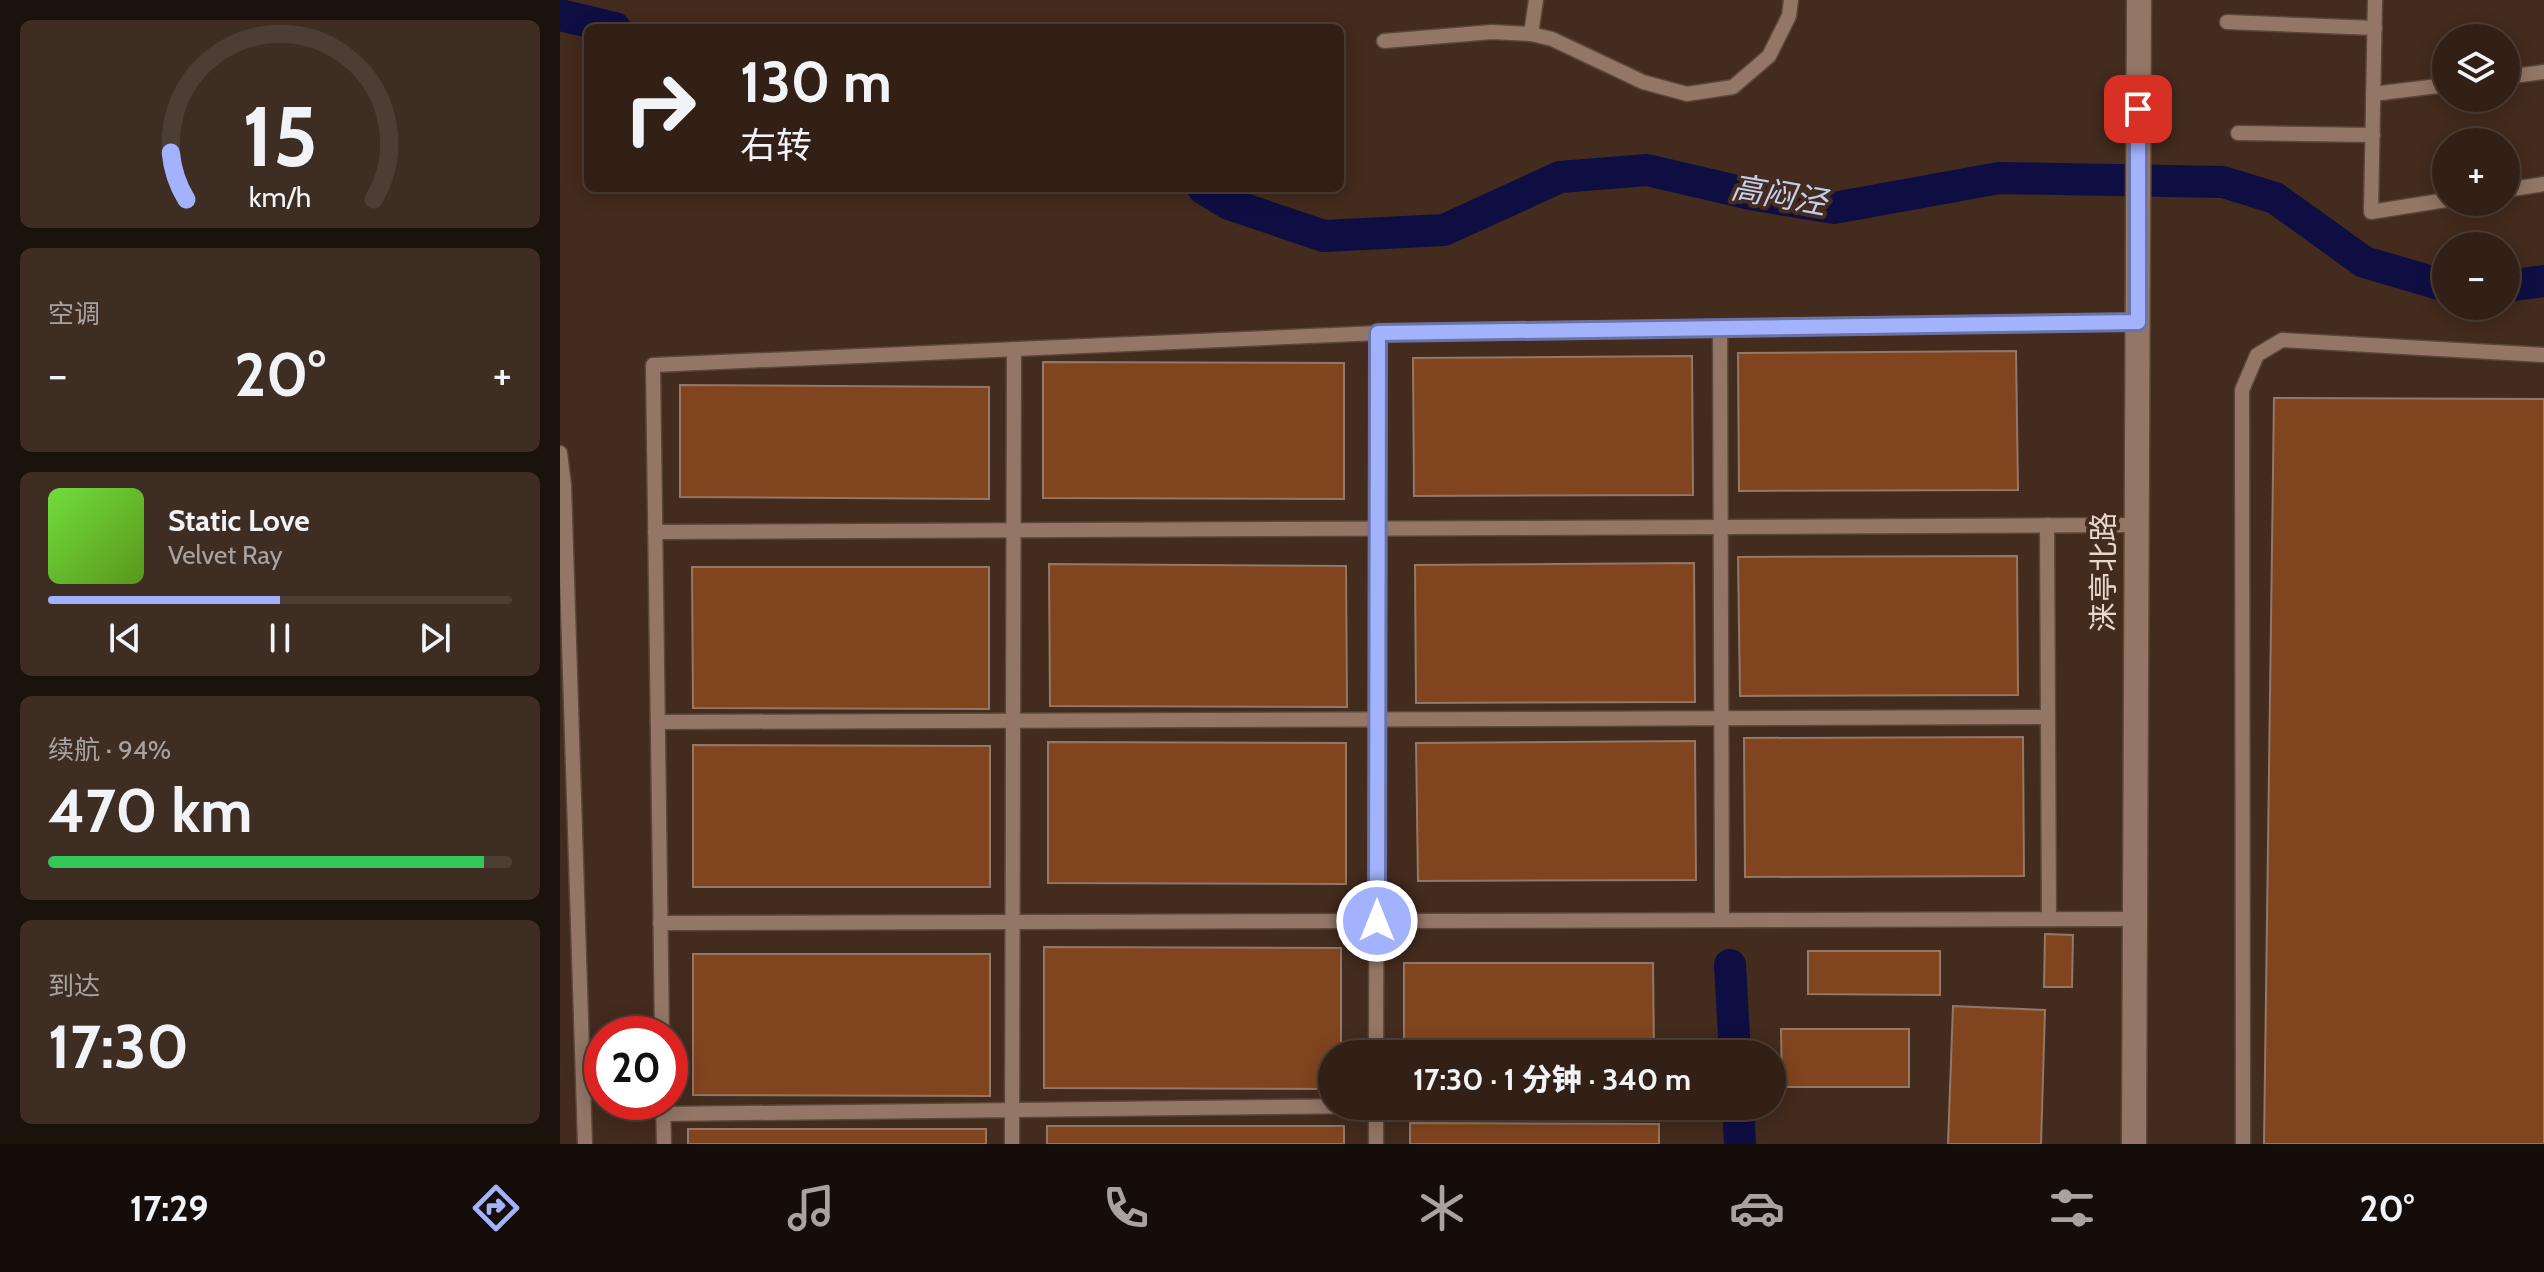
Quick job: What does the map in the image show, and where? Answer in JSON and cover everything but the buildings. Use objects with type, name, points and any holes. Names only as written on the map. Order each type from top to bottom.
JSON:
[{"type":"street","name":"涞亭北路","points":[[2134,1144],[2139,0]]},
{"type":"lane","points":[[1531,34],[1536,0]]},
{"type":"lane","points":[[1384,41],[1492,32],[1531,34],[1552,39],[1643,82],[1687,94],[1733,87],[1769,56],[1789,16],[1791,0]]},
{"type":"lane","points":[[2375,0],[2371,212],[2432,202]]},
{"type":"lane","points":[[2227,22],[2375,28]]},
{"type":"lane","points":[[2520,75],[2544,72]]},
{"type":"lane","points":[[2373,94],[2432,87]]},
{"type":"lane","points":[[2238,133],[2373,135]]},
{"type":"lane","points":[[2520,188],[2544,184]]},
{"type":"lane","points":[[662,1016],[653,365],[1378,333],[2138,322]]},
{"type":"lane","points":[[1720,328],[1722,920]]},
{"type":"lane","points":[[1376,1040],[1378,333]]},
{"type":"lane","points":[[2243,1144],[2242,390],[2257,355],[2282,340],[2544,355]]},
{"type":"lane","points":[[1012,1144],[1014,349]]},
{"type":"lane","points":[[560,453],[567,798],[585,1144]]},
{"type":"lane","points":[[2047,525],[2049,919]]},
{"type":"lane","points":[[655,532],[2137,525]]},
{"type":"lane","points":[[658,722],[2047,717]]},
{"type":"lane","points":[[660,923],[2135,919]]},
{"type":"lane","points":[[688,1108],[1012,1110],[1318,1107]]},
{"type":"lane","points":[[663,1120],[664,1144]]},
{"type":"lane","points":[[1376,1120],[1376,1144]]},
{"type":"waterway","name":"高闷泾","points":[[560,15],[598,24]]},
{"type":"waterway","name":"高闷泾","points":[[1210,192],[1229,204],[1324,236],[1444,230],[1560,177],[1647,170],[1750,194],[1834,208],[1999,178],[2223,182],[2275,198],[2364,262],[2432,282]]},
{"type":"waterway","name":"高闷泾","points":[[2520,284],[2544,281]]},
{"type":"waterway","points":[[1730,965],[1734,1040]]},
{"type":"waterway","points":[[1739,1120],[1740,1144]]},
{"type":"route","points":[[1377,921],[1378,333],[2138,322],[2138,109]]}]
